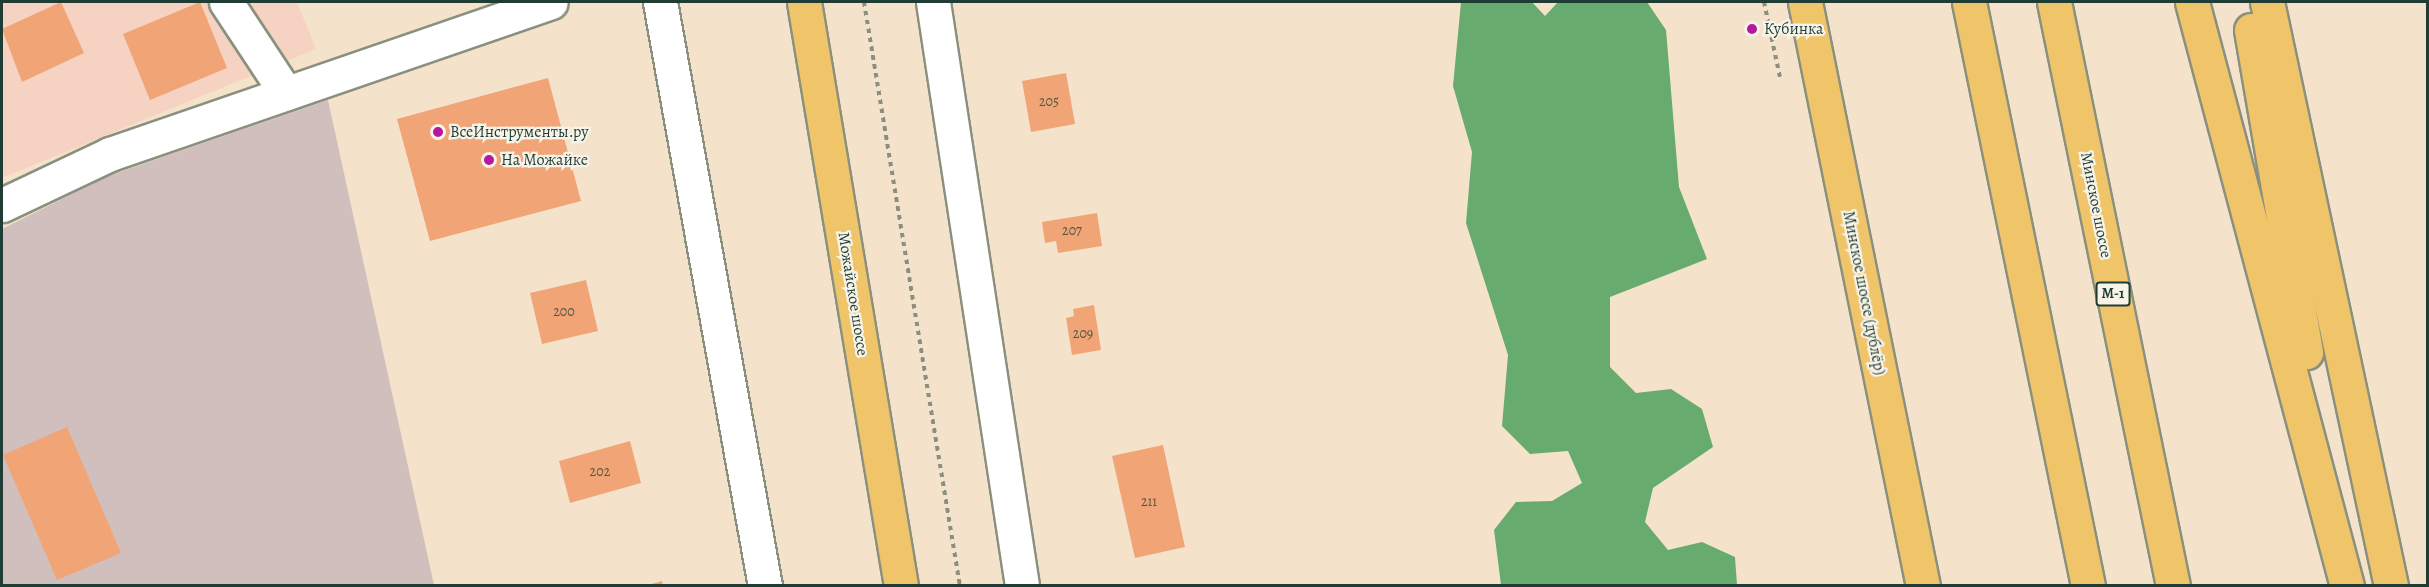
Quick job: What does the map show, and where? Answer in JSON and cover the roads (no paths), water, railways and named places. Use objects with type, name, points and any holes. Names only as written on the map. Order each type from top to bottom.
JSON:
[{"type":"main road","name":"Можайское шоссе","points":[[804,2],[902,585]]},
{"type":"main road","name":"Минское шоссе (дублёр)","points":[[1805,2],[1923,585]]},
{"type":"main road","points":[[1969,2],[2088,585]]},
{"type":"main road","name":"Минское шоссе","points":[[2054,2],[2173,585]]},
{"type":"main road","points":[[2192,2],[2339,547]]},
{"type":"main road","points":[[2246,2],[2347,585]]},
{"type":"main road","points":[[2266,2],[2391,585]]},
{"type":"street","points":[[226,2],[286,93]]},
{"type":"street","points":[[2,205],[110,154],[551,2]]},
{"type":"street","points":[[660,2],[765,585]]},
{"type":"street","points":[[933,2],[1022,585]]},
{"type":"place","name":"Кубинка","points":[[1752,29]]},
{"type":"place","name":"ВсеИнструменты.ру","points":[[438,132]]},
{"type":"place","name":"На Можайке","points":[[489,160]]}]
